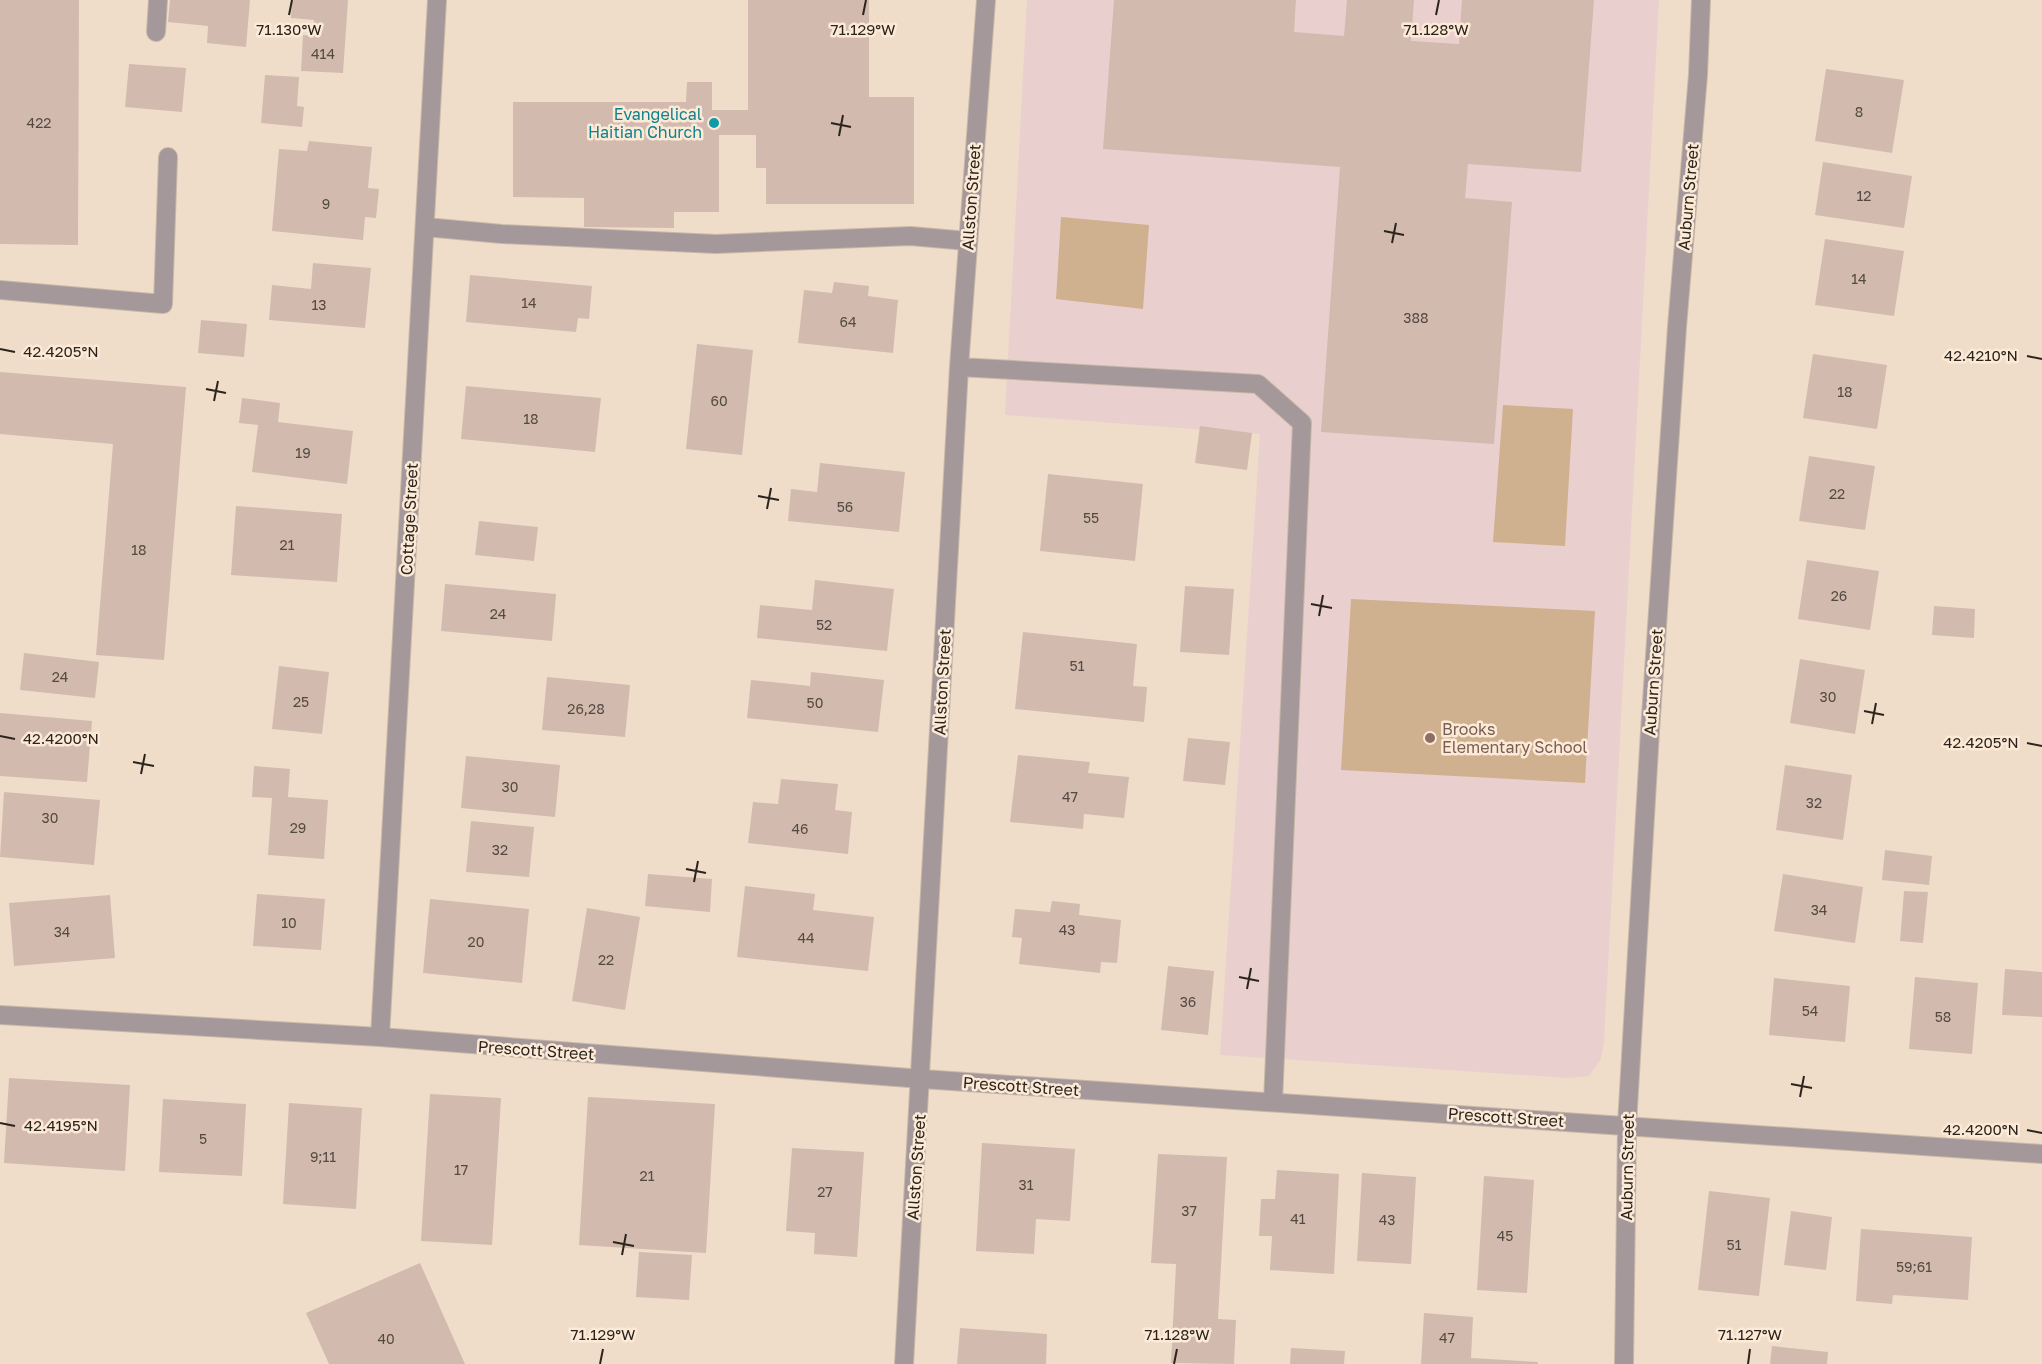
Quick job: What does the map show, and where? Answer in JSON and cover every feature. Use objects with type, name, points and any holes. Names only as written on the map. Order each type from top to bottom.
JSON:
[{"type":"street","points":[[156,32],[158,0]]},
{"type":"street","name":"Cottage Street","points":[[380,1038],[437,0]]},
{"type":"street","name":"Allston Street","points":[[904,1364],[922,1079],[959,367],[986,0]]},
{"type":"street","name":"Auburn Street","points":[[1624,1364],[1627,1125],[1651,719],[1677,327],[1698,75],[1701,0]]},
{"type":"street","points":[[0,290],[163,304],[168,157]]},
{"type":"street","points":[[425,227],[502,234],[716,244],[910,236],[968,241]]},
{"type":"street","points":[[959,367],[1258,384],[1302,423],[1273,1102]]},
{"type":"street","name":"Prescott Street","points":[[0,1015],[380,1038],[922,1079],[2042,1154]]},
{"type":"shaded area","name":"Brooks Elementary School","points":[[1027,0],[1659,0],[1604,1042],[1601,1059],[1589,1076],[1568,1078],[1220,1055],[1260,434],[1005,415]]},
{"type":"shaded area","points":[[1061,217],[1149,225],[1143,309],[1056,299]]},
{"type":"shaded area","points":[[1503,405],[1573,409],[1565,546],[1493,542]]},
{"type":"shaded area","points":[[1351,599],[1595,611],[1585,783],[1341,770]]},
{"type":"building","points":[[0,0],[79,0],[78,245],[0,244]]},
{"type":"building","points":[[170,0],[250,0],[246,47],[207,43],[208,26],[168,22]]},
{"type":"building","points":[[292,0],[348,0],[343,73],[301,71],[303,35],[313,36],[314,20],[291,18]]},
{"type":"building","name":"Evangelical Haitian Church","points":[[748,0],[869,0],[869,97],[914,97],[914,204],[766,204],[766,168],[756,168],[756,135],[719,135],[719,212],[674,212],[674,228],[584,227],[584,198],[513,197],[513,102],[686,102],[687,82],[712,82],[712,110],[748,110]]},
{"type":"building","points":[[1114,0],[1296,0],[1294,32],[1344,36],[1347,0],[1414,0],[1411,41],[1459,44],[1462,0],[1594,0],[1581,172],[1468,164],[1465,198],[1512,202],[1494,444],[1321,432],[1340,167],[1103,149]]},
{"type":"building","points":[[129,64],[186,68],[182,112],[125,107]]},
{"type":"building","points":[[1826,69],[1904,80],[1892,153],[1815,141]]},
{"type":"building","points":[[265,75],[299,77],[297,106],[304,107],[302,127],[261,123]]},
{"type":"building","points":[[309,141],[372,147],[368,188],[379,189],[376,218],[365,217],[363,240],[272,231],[279,149],[307,151]]},
{"type":"building","points":[[1823,162],[1912,176],[1904,228],[1815,215]]},
{"type":"building","points":[[1825,239],[1904,251],[1894,316],[1815,305]]},
{"type":"building","points":[[313,263],[371,268],[365,328],[269,320],[272,285],[311,289]]},
{"type":"building","points":[[470,275],[592,286],[589,319],[578,318],[576,332],[466,322]]},
{"type":"building","points":[[834,282],[869,286],[868,296],[898,300],[893,353],[798,343],[804,290],[832,293]]},
{"type":"building","points":[[201,320],[247,324],[244,357],[198,353]]},
{"type":"building","points":[[697,344],[753,350],[742,455],[686,449]]},
{"type":"building","points":[[1813,354],[1887,365],[1877,429],[1803,418]]},
{"type":"building","points":[[0,372],[186,387],[164,660],[96,655],[113,444],[0,434]]},
{"type":"building","points":[[466,386],[601,398],[595,452],[461,439]]},
{"type":"building","points":[[242,398],[280,403],[278,422],[353,431],[347,484],[252,472],[258,425],[239,423]]},
{"type":"building","points":[[1200,426],[1252,433],[1247,470],[1195,463]]},
{"type":"building","points":[[1809,456],[1875,466],[1865,530],[1799,521]]},
{"type":"building","points":[[820,463],[905,472],[899,532],[788,521],[791,489],[817,492]]},
{"type":"building","points":[[1048,474],[1143,484],[1135,561],[1040,551]]},
{"type":"building","points":[[236,506],[342,514],[337,582],[231,575]]},
{"type":"building","points":[[479,521],[538,527],[534,561],[475,555]]},
{"type":"building","points":[[1807,560],[1879,571],[1870,630],[1798,619]]},
{"type":"building","points":[[815,580],[894,589],[887,651],[757,638],[760,605],[812,610]]},
{"type":"building","points":[[445,584],[556,594],[552,641],[441,631]]},
{"type":"building","points":[[1185,586],[1234,589],[1229,655],[1180,652]]},
{"type":"building","points":[[1934,606],[1975,609],[1974,638],[1932,635]]},
{"type":"building","points":[[1023,632],[1137,644],[1133,686],[1147,687],[1144,722],[1015,709]]},
{"type":"building","points":[[24,653],[99,662],[95,698],[20,690]]},
{"type":"building","points":[[1800,659],[1865,670],[1855,734],[1790,723]]},
{"type":"building","points":[[279,666],[329,672],[322,734],[272,729]]},
{"type":"building","points":[[811,672],[884,680],[878,732],[747,718],[751,680],[810,686]]},
{"type":"building","points":[[547,677],[630,685],[625,737],[542,730]]},
{"type":"building","points":[[0,713],[92,721],[87,782],[0,776]]},
{"type":"building","points":[[1188,738],[1230,742],[1225,785],[1183,781]]},
{"type":"building","points":[[1018,755],[1090,762],[1088,773],[1129,777],[1124,818],[1084,814],[1083,829],[1010,822]]},
{"type":"building","points":[[466,756],[560,765],[555,817],[461,808]]},
{"type":"building","points":[[1785,765],[1852,775],[1843,840],[1776,830]]},
{"type":"building","points":[[254,766],[290,769],[288,797],[328,800],[324,859],[268,855],[272,798],[252,797]]},
{"type":"building","points":[[781,779],[838,784],[835,810],[852,812],[848,854],[748,843],[753,802],[778,804]]},
{"type":"building","points":[[4,792],[100,800],[94,865],[0,857]]},
{"type":"building","points":[[471,821],[534,827],[529,877],[466,872]]},
{"type":"building","points":[[1885,850],[1932,856],[1929,885],[1882,880]]},
{"type":"building","points":[[648,874],[712,879],[710,912],[645,906]]},
{"type":"building","points":[[1783,874],[1863,887],[1855,943],[1774,931]]},
{"type":"building","points":[[745,886],[815,894],[813,910],[874,917],[868,971],[737,957]]},
{"type":"building","points":[[1904,891],[1928,892],[1923,943],[1900,941]]},
{"type":"building","points":[[257,894],[325,899],[321,950],[253,946]]},
{"type":"building","points":[[110,895],[115,958],[14,966],[9,903]]},
{"type":"building","points":[[430,899],[529,909],[522,983],[423,973]]},
{"type":"building","points":[[1052,901],[1080,904],[1079,915],[1121,920],[1117,963],[1101,962],[1100,973],[1019,964],[1022,938],[1012,937],[1015,909],[1050,912]]},
{"type":"building","points":[[587,908],[640,917],[625,1010],[572,1001]]},
{"type":"building","points":[[1168,966],[1214,971],[1208,1035],[1161,1030]]},
{"type":"building","points":[[2005,969],[2042,972],[2042,1017],[2002,1015]]},
{"type":"building","points":[[1915,977],[1978,983],[1972,1054],[1909,1049]]},
{"type":"building","points":[[1774,978],[1850,986],[1845,1042],[1769,1035]]},
{"type":"building","points":[[9,1078],[130,1085],[125,1171],[4,1163]]},
{"type":"building","points":[[430,1094],[501,1098],[492,1245],[421,1241]]},
{"type":"building","points":[[588,1097],[715,1104],[706,1253],[579,1245]]},
{"type":"building","points":[[163,1099],[246,1104],[242,1176],[159,1172]]},
{"type":"building","points":[[289,1103],[362,1108],[356,1209],[283,1204]]},
{"type":"building","points":[[982,1143],[1075,1149],[1070,1221],[1036,1219],[1034,1254],[976,1251]]},
{"type":"building","points":[[792,1148],[864,1152],[857,1257],[814,1254],[815,1233],[786,1231]]},
{"type":"building","points":[[1158,1154],[1227,1157],[1218,1319],[1236,1320],[1234,1364],[1171,1363],[1176,1264],[1151,1263]]},
{"type":"building","points":[[1277,1170],[1339,1174],[1334,1274],[1270,1270],[1272,1236],[1259,1236],[1261,1199],[1275,1199]]},
{"type":"building","points":[[1362,1173],[1416,1177],[1411,1264],[1357,1261]]},
{"type":"building","points":[[1484,1176],[1534,1180],[1527,1293],[1477,1290]]},
{"type":"building","points":[[1709,1191],[1770,1198],[1759,1296],[1698,1290]]},
{"type":"building","points":[[1791,1211],[1832,1217],[1826,1270],[1784,1265]]},
{"type":"building","points":[[1861,1229],[1972,1237],[1968,1300],[1893,1295],[1892,1304],[1856,1301]]},
{"type":"building","points":[[639,1252],[692,1255],[689,1300],[636,1297]]},
{"type":"building","points":[[420,1263],[465,1364],[329,1364],[306,1313]]},
{"type":"building","points":[[1424,1313],[1473,1317],[1471,1358],[1538,1362],[1538,1364],[1421,1364]]},
{"type":"building","points":[[960,1328],[1047,1334],[1046,1364],[957,1364]]},
{"type":"building","points":[[1772,1346],[1828,1352],[1827,1364],[1770,1364]]},
{"type":"building","points":[[1291,1348],[1345,1351],[1344,1364],[1290,1364]]},
{"type":"place","name":"Evangelical Haitian Church","points":[[714,123]]},
{"type":"place","name":"Brooks Elementary School","points":[[1430,738]]}]
